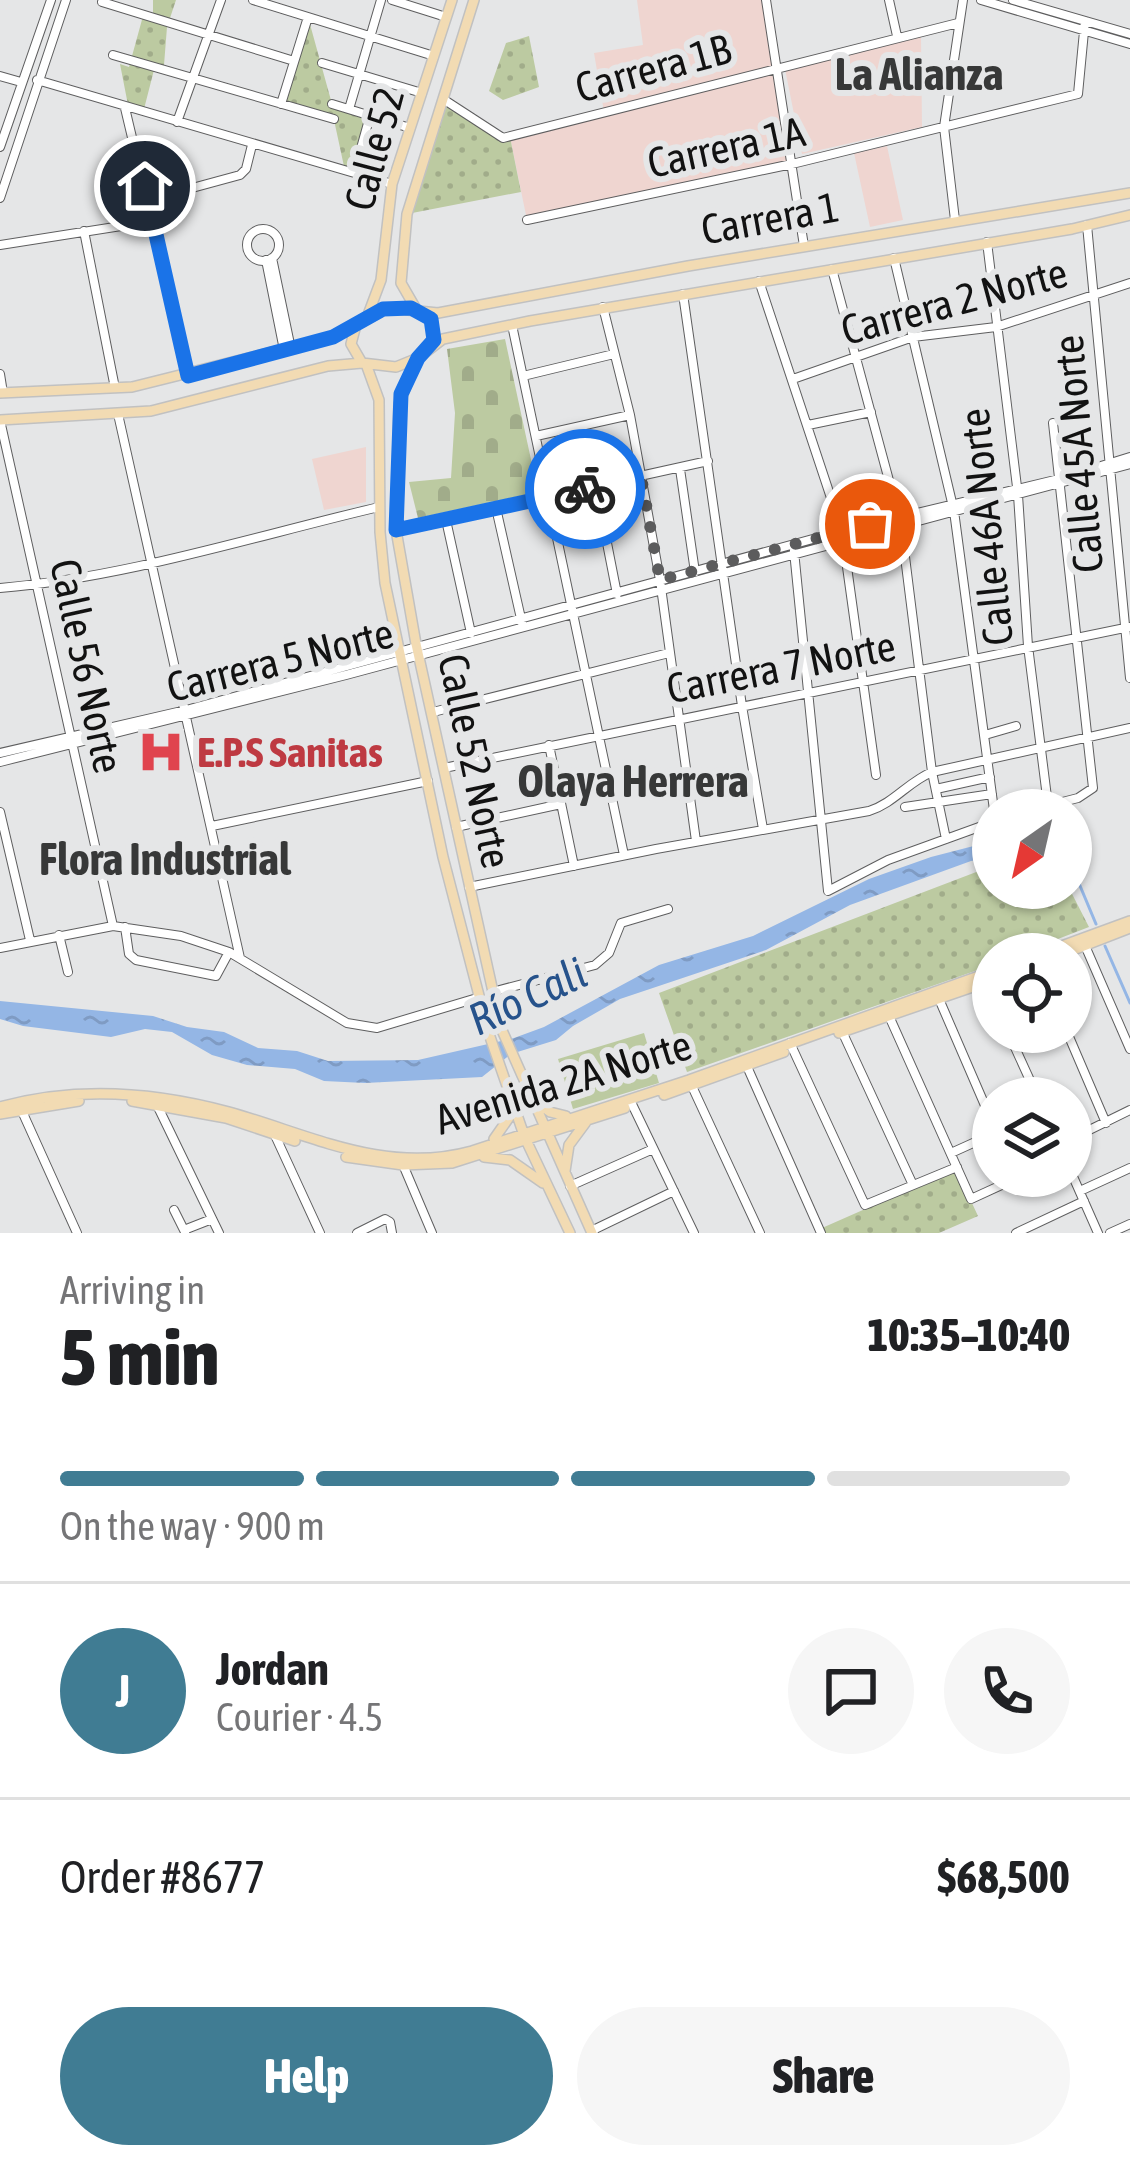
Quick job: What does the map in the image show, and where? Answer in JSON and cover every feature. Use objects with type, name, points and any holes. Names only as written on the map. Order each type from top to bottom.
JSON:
[{"type":"main road","name":"Calle 52","points":[[364,319],[381,280],[392,184],[452,0]]},
{"type":"main road","name":"Calle 52","points":[[419,310],[401,283],[403,242],[411,200],[474,0]]},
{"type":"main road","name":"Carrera 1","points":[[419,310],[438,313],[1130,193]]},
{"type":"main road","name":"Carrera 1","points":[[429,348],[448,338],[512,325],[1130,215]]},
{"type":"main road","points":[[0,420],[151,411],[328,366],[390,368],[418,358],[429,348],[435,327],[419,310],[394,307],[333,337],[188,376],[115,389],[2,393]]},
{"type":"main road","points":[[364,319],[351,344],[364,364]]},
{"type":"main road","name":"Calle 52 Norte","points":[[418,358],[399,404],[396,530],[412,706],[477,998],[531,1150],[570,1233]]},
{"type":"main road","name":"Calle 52 Norte","points":[[364,364],[379,400],[385,583],[396,631],[423,675],[432,707],[491,993],[517,1067],[592,1232]]},
{"type":"main road","points":[[385,583],[394,596],[402,593],[404,583]]},
{"type":"main road","points":[[412,706],[419,695],[427,695],[432,707]]},
{"type":"main road","points":[[462,926],[470,930],[477,924]]},
{"type":"main road","points":[[1092,939],[1130,924]]},
{"type":"main road","name":"Avenida 2A Norte","points":[[402,1162],[457,1155],[525,1134],[546,1134],[972,983]]},
{"type":"main road","points":[[527,1090],[550,1112],[586,1117],[569,1145],[568,1181]]},
{"type":"main road","name":"Avenida 2A Norte","points":[[0,1110],[53,1096],[122,1094],[197,1104],[273,1131]]},
{"type":"main road","name":"Avenida 2A Norte","points":[[0,1110],[88,1100],[156,1104],[402,1162],[472,1159],[525,1134]]},
{"type":"main road","points":[[490,1143],[502,1131],[514,1105]]},
{"type":"main road","points":[[531,1150],[546,1134]]},
{"type":"main road","points":[[472,1159],[498,1157],[522,1166],[555,1203]]},
{"type":"street","points":[[0,147],[51,0]]},
{"type":"street","points":[[0,198],[66,0]]},
{"type":"street","points":[[177,122],[221,0]]},
{"type":"street","points":[[253,0],[434,56]]},
{"type":"street","points":[[349,110],[381,0]]},
{"type":"street","points":[[392,0],[446,17]]},
{"type":"street","points":[[766,0],[804,246]]},
{"type":"street","points":[[889,0],[897,36]]},
{"type":"street","points":[[955,220],[944,127],[964,0]]},
{"type":"street","points":[[981,0],[1130,34]]},
{"type":"street","points":[[1013,0],[1130,44]]},
{"type":"street","points":[[102,2],[294,61]]},
{"type":"street","points":[[281,104],[308,16]]},
{"type":"street","name":"Carrera 1B","points":[[443,99],[503,138],[958,23]]},
{"type":"street","name":"Carrera 1A","points":[[527,220],[792,164],[1078,94],[1084,26]]},
{"type":"street","points":[[32,54],[42,52],[45,58]]},
{"type":"street","points":[[113,55],[334,119]]},
{"type":"street","points":[[322,63],[422,93]]},
{"type":"street","points":[[0,76],[21,82]]},
{"type":"street","points":[[37,80],[392,184]]},
{"type":"street","points":[[332,104],[410,128]]},
{"type":"street","points":[[125,106],[188,376]]},
{"type":"street","points":[[354,173],[370,116]]},
{"type":"street","points":[[9,119],[14,128],[23,126]]},
{"type":"street","points":[[148,200],[243,173],[252,145]]},
{"type":"street","points":[[0,244],[153,221]]},
{"type":"street","name":"Calle 45A Norte","points":[[1087,225],[1130,678]]},
{"type":"street","points":[[84,231],[115,389]]},
{"type":"street","name":"Calle 46A Norte","points":[[987,242],[1046,789]]},
{"type":"street","points":[[894,258],[954,508],[991,789]]},
{"type":"street","points":[[269,259],[288,349]]},
{"type":"street","points":[[832,268],[900,522],[932,772],[946,839]]},
{"type":"street","points":[[759,281],[843,535],[876,775]]},
{"type":"street","name":"Carrera 2 Norte","points":[[793,379],[913,337],[996,327],[1130,283]]},
{"type":"street","points":[[683,294],[764,829]]},
{"type":"street","points":[[603,308],[631,416],[696,842]]},
{"type":"street","points":[[512,325],[624,855]]},
{"type":"street","points":[[523,376],[614,354]]},
{"type":"street","points":[[0,374],[2,393]]},
{"type":"street","points":[[808,425],[871,412]]},
{"type":"street","points":[[118,414],[240,958]]},
{"type":"street","points":[[536,436],[631,416]]},
{"type":"street","name":"Calle 56 Norte","points":[[0,420],[113,926]]},
{"type":"street","points":[[1053,423],[1092,789]]},
{"type":"street","points":[[396,530],[708,461]]},
{"type":"street","name":"Carrera 5 Norte","points":[[0,753],[186,713],[1130,461]]},
{"type":"street","points":[[680,468],[695,576]]},
{"type":"street","points":[[596,487],[617,597]]},
{"type":"street","points":[[0,588],[152,561],[380,507]]},
{"type":"street","points":[[496,508],[522,624]]},
{"type":"street","points":[[446,520],[471,633]]},
{"type":"street","points":[[794,549],[828,891],[888,860],[972,830]]},
{"type":"street","name":"Carrera 5 Norte","points":[[410,654],[471,633],[522,624]]},
{"type":"street","name":"Carrera 7 Norte","points":[[444,768],[1127,628]]},
{"type":"street","points":[[432,707],[669,653]]},
{"type":"street","points":[[985,735],[1016,726]]},
{"type":"street","points":[[468,887],[880,808],[932,772],[1130,728]]},
{"type":"street","name":"Carrera 5 Norte","points":[[0,762],[73,739]]},
{"type":"street","points":[[549,745],[574,866]]},
{"type":"street","points":[[936,789],[990,777]]},
{"type":"street","points":[[212,826],[428,781]]},
{"type":"street","points":[[688,793],[755,782]]},
{"type":"street","points":[[905,807],[972,798]]},
{"type":"street","points":[[455,827],[561,804]]},
{"type":"street","points":[[0,812],[5,854],[30,940]]},
{"type":"street","points":[[491,993],[596,965],[609,953],[621,922],[668,909]]},
{"type":"street","points":[[0,948],[113,926],[181,936],[229,952],[356,1027],[377,1028],[477,998]]},
{"type":"street","points":[[125,928],[129,955],[136,960],[216,976],[229,952]]},
{"type":"street","points":[[59,935],[68,972]]},
{"type":"street","points":[[1092,963],[1130,1049]]},
{"type":"street","points":[[937,995],[973,1077]]},
{"type":"street","points":[[888,1012],[971,1199],[975,1197]]},
{"type":"street","points":[[841,1029],[913,1186]]},
{"type":"street","points":[[791,1046],[863,1202],[871,1205],[957,1167]]},
{"type":"street","points":[[1076,1053],[1106,1123]]},
{"type":"street","points":[[746,1064],[821,1233]]},
{"type":"street","points":[[690,1083],[760,1233]]},
{"type":"street","points":[[631,1103],[694,1233]]},
{"type":"street","points":[[156,1104],[219,1233]]},
{"type":"street","points":[[20,1108],[77,1233]]},
{"type":"street","points":[[1092,1129],[1130,1110]]},
{"type":"street","points":[[273,1131],[320,1233]]},
{"type":"street","points":[[951,1153],[972,1144]]},
{"type":"street","points":[[568,1181],[653,1149]]},
{"type":"street","points":[[402,1162],[432,1233]]},
{"type":"street","points":[[1092,1190],[1130,1168]]},
{"type":"street","points":[[592,1232],[674,1191]]},
{"type":"street","points":[[1016,1233],[1041,1228],[1081,1197]]},
{"type":"street","points":[[1082,1197],[1098,1233]]},
{"type":"street","points":[[174,1210],[184,1232],[212,1219]]},
{"type":"street","points":[[357,1233],[386,1220],[392,1233]]},
{"type":"street","points":[[1110,1233],[1130,1223]]},
{"type":"shaded area","points":[[637,0],[766,0],[792,164],[527,220],[510,137],[604,112],[594,53],[643,45]]},
{"type":"shaded area","points":[[921,37],[922,127],[802,154],[785,69]]},
{"type":"shaded area","points":[[887,146],[903,220],[870,227],[854,153]]},
{"type":"shaded area","points":[[366,447],[366,502],[324,510],[312,459]]},
{"type":"green space","points":[[153,0],[176,0],[167,27],[164,65],[154,70],[144,109],[128,105],[120,64],[129,67],[143,16],[153,17]]},
{"type":"green space","points":[[308,17],[332,104],[370,116],[354,173],[345,171],[334,120],[281,104]]},
{"type":"green space","points":[[529,36],[539,87],[503,100],[489,91],[506,43]]},
{"type":"green space","points":[[443,99],[503,138],[510,137],[521,192],[407,214]]},
{"type":"green space","points":[[505,339],[538,492],[418,518],[409,482],[451,478],[455,413],[447,349]]},
{"type":"green space","points":[[972,874],[972,909],[1080,909],[1089,927],[1073,933],[972,933],[972,972],[687,1072],[659,993]]},
{"type":"green space","points":[[644,1033],[659,1083],[573,1109],[558,1059]]},
{"type":"green space","points":[[956,1169],[978,1216],[939,1233],[824,1233],[822,1228]]},
{"type":"water","points":[[972,846],[972,861],[850,905],[766,950],[620,999],[556,1040],[511,1054],[482,1077],[324,1081],[295,1069],[247,1065],[212,1055],[172,1032],[145,1029],[111,1037],[0,1019],[0,1001],[153,1016],[224,1032],[258,1048],[297,1051],[328,1061],[418,1060],[544,1027],[659,965],[753,936],[869,879]]},
{"type":"waterway","points":[[1090,909],[1096,924]]},
{"type":"waterway","points":[[1105,946],[1130,1003]]},
{"type":"way so far","points":[[585,489],[641,477],[660,580],[870,524]]},
{"type":"place","name":"E.P.S Sanitas","points":[[161,752]]},
{"type":"district","name":"La Alianza","points":[[919,74]]},
{"type":"district","name":"Olaya Herrera","points":[[633,781]]},
{"type":"district","name":"Flora Industrial","points":[[165,859]]},
{"type":"route","points":[[145,186],[188,376],[333,337],[383,309],[411,308],[431,319],[434,340],[418,358],[399,404],[396,530],[585,489]]},
{"type":"water label","name":"Río Cali","points":[[527,996]]}]
